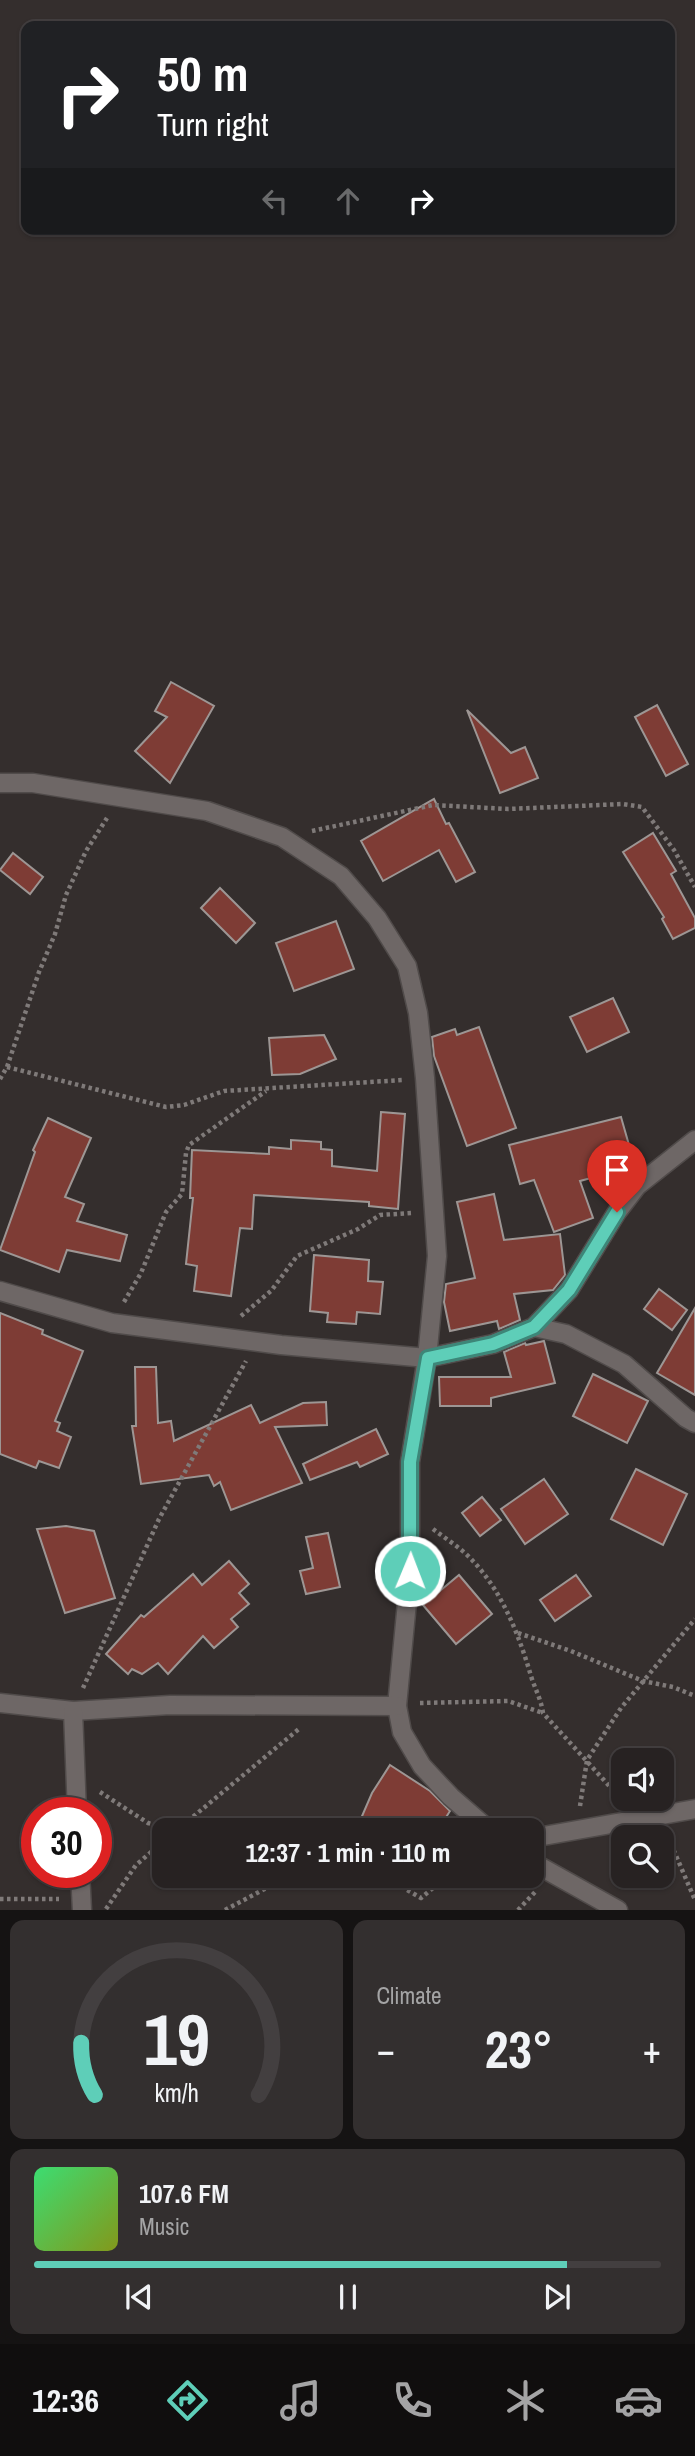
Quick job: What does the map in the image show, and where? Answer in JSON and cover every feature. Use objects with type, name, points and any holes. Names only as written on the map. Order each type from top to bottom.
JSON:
[{"type":"street","points":[[0,783],[33,782],[207,811],[282,837],[341,876],[377,918],[407,966],[418,1013],[425,1078],[437,1256],[428,1358],[410,1462],[410,1571],[397,1706],[402,1732],[422,1766],[476,1818]]},
{"type":"street","points":[[0,1291],[111,1323],[256,1342],[428,1358],[493,1344],[534,1327],[569,1290],[617,1212],[637,1186],[695,1140]]},
{"type":"street","points":[[534,1327],[566,1334],[624,1364],[695,1423]]},
{"type":"street","points":[[0,1703],[73,1711],[170,1705],[397,1706]]},
{"type":"street","points":[[73,1711],[77,1797]]},
{"type":"street","points":[[544,1836],[695,1809]]},
{"type":"street","points":[[544,1869],[618,1910]]},
{"type":"path","points":[[0,1079],[7,1068],[39,972],[55,934],[66,895],[86,851],[106,819],[123,799]]},
{"type":"path","points":[[282,837],[433,805],[508,809],[623,804],[642,807],[651,817],[695,887]]},
{"type":"path","points":[[7,1068],[166,1107],[184,1105],[224,1091],[425,1078]]},
{"type":"path","points":[[111,1323],[141,1273],[166,1212],[182,1194],[189,1145],[268,1090]]},
{"type":"path","points":[[216,1337],[271,1291],[297,1256],[358,1229],[380,1215],[434,1212]]},
{"type":"path","points":[[73,1711],[159,1519],[256,1342]]},
{"type":"path","points":[[410,1511],[472,1560],[491,1584],[518,1633],[543,1713]]},
{"type":"path","points":[[575,1830],[587,1760],[621,1708],[695,1619]]},
{"type":"path","points":[[518,1633],[571,1651],[643,1681],[673,1687],[695,1696]]},
{"type":"path","points":[[397,1706],[440,1701],[508,1701],[543,1713],[612,1787],[637,1821]]},
{"type":"path","points":[[190,1818],[328,1705]]},
{"type":"path","points":[[76,1780],[114,1799],[152,1824]]},
{"type":"path","points":[[659,1816],[695,1900]]},
{"type":"path","points":[[105,1910],[136,1865],[152,1851]]},
{"type":"path","points":[[225,1910],[266,1888]]},
{"type":"path","points":[[404,1888],[421,1898],[433,1888]]},
{"type":"path","points":[[0,1899],[81,1904]]},
{"type":"building","points":[[171,682],[214,706],[170,783],[135,751],[167,717],[155,711]]},
{"type":"building","points":[[657,705],[688,764],[666,776],[635,717]]},
{"type":"building","points":[[467,710],[511,753],[525,747],[538,778],[500,793]]},
{"type":"building","points":[[434,799],[475,872],[456,882],[439,850],[383,881],[361,841]]},
{"type":"building","points":[[653,833],[676,871],[671,874],[695,918],[695,928],[673,939],[662,919],[664,917],[623,852]]},
{"type":"building","points":[[13,853],[43,877],[30,894],[0,870]]},
{"type":"building","points":[[220,888],[255,923],[236,943],[201,908]]},
{"type":"building","points":[[336,921],[354,969],[294,991],[276,943]]},
{"type":"building","points":[[613,998],[629,1032],[587,1052],[570,1017]]},
{"type":"building","points":[[479,1027],[516,1128],[467,1146],[434,1056],[432,1037],[455,1029],[457,1035]]},
{"type":"building","points":[[324,1035],[336,1059],[300,1074],[272,1075],[269,1038]]},
{"type":"building","points":[[381,1112],[405,1114],[398,1209],[369,1206],[369,1202],[254,1195],[252,1229],[240,1228],[231,1296],[194,1291],[197,1266],[186,1264],[193,1198],[190,1198],[192,1150],[269,1154],[269,1147],[291,1149],[291,1140],[321,1142],[321,1149],[332,1150],[332,1166],[377,1171]]},
{"type":"building","points":[[621,1117],[635,1166],[580,1181],[593,1218],[554,1232],[534,1180],[520,1184],[509,1145]]},
{"type":"building","points":[[48,1118],[91,1138],[65,1197],[84,1204],[77,1221],[127,1235],[120,1261],[67,1250],[59,1272],[0,1250],[35,1152],[33,1150]]},
{"type":"building","points":[[494,1194],[504,1240],[560,1234],[565,1275],[553,1290],[514,1294],[520,1320],[499,1329],[497,1321],[450,1331],[444,1302],[446,1284],[475,1278],[457,1202]]},
{"type":"building","points":[[314,1255],[369,1260],[368,1281],[383,1282],[380,1314],[357,1312],[356,1324],[327,1322],[328,1313],[310,1311]]},
{"type":"building","points":[[659,1289],[687,1310],[672,1330],[644,1309]]},
{"type":"building","points":[[695,1308],[695,1395],[657,1373]]},
{"type":"building","points":[[0,1313],[43,1330],[42,1334],[83,1351],[55,1421],[60,1423],[57,1431],[71,1437],[59,1468],[39,1461],[36,1468],[0,1454]]},
{"type":"building","points":[[544,1341],[555,1383],[491,1398],[491,1406],[440,1406],[439,1377],[511,1377],[504,1352],[525,1343]]},
{"type":"building","points":[[135,1367],[156,1367],[158,1423],[171,1421],[174,1441],[251,1405],[260,1423],[303,1403],[326,1402],[327,1425],[275,1427],[302,1483],[231,1510],[220,1482],[214,1486],[209,1475],[141,1484],[132,1426],[136,1426]]},
{"type":"building","points":[[593,1374],[648,1401],[627,1443],[573,1416]]},
{"type":"building","points":[[376,1429],[388,1454],[360,1467],[357,1462],[310,1480],[303,1464]]},
{"type":"building","points":[[636,1469],[687,1494],[663,1545],[611,1519]]},
{"type":"building","points":[[544,1479],[568,1514],[525,1544],[501,1509]]},
{"type":"building","points":[[482,1497],[501,1520],[480,1536],[462,1513]]},
{"type":"building","points":[[66,1526],[94,1531],[115,1598],[65,1613],[37,1529]]},
{"type":"building","points":[[328,1533],[340,1587],[306,1594],[300,1571],[313,1568],[306,1537]]},
{"type":"building","points":[[229,1561],[249,1584],[239,1593],[249,1604],[231,1619],[238,1627],[214,1648],[203,1636],[168,1674],[158,1663],[142,1674],[132,1669],[128,1674],[106,1654],[141,1615],[144,1617],[193,1574],[202,1585]]},
{"type":"building","points":[[459,1575],[492,1614],[456,1644],[423,1605]]},
{"type":"building","points":[[576,1575],[591,1596],[555,1621],[540,1600]]},
{"type":"building","points":[[390,1765],[430,1791],[450,1811],[446,1818],[361,1818],[372,1793]]},
{"type":"route","points":[[410,1571],[410,1462],[428,1358],[493,1344],[534,1327],[569,1290],[617,1212]]}]
